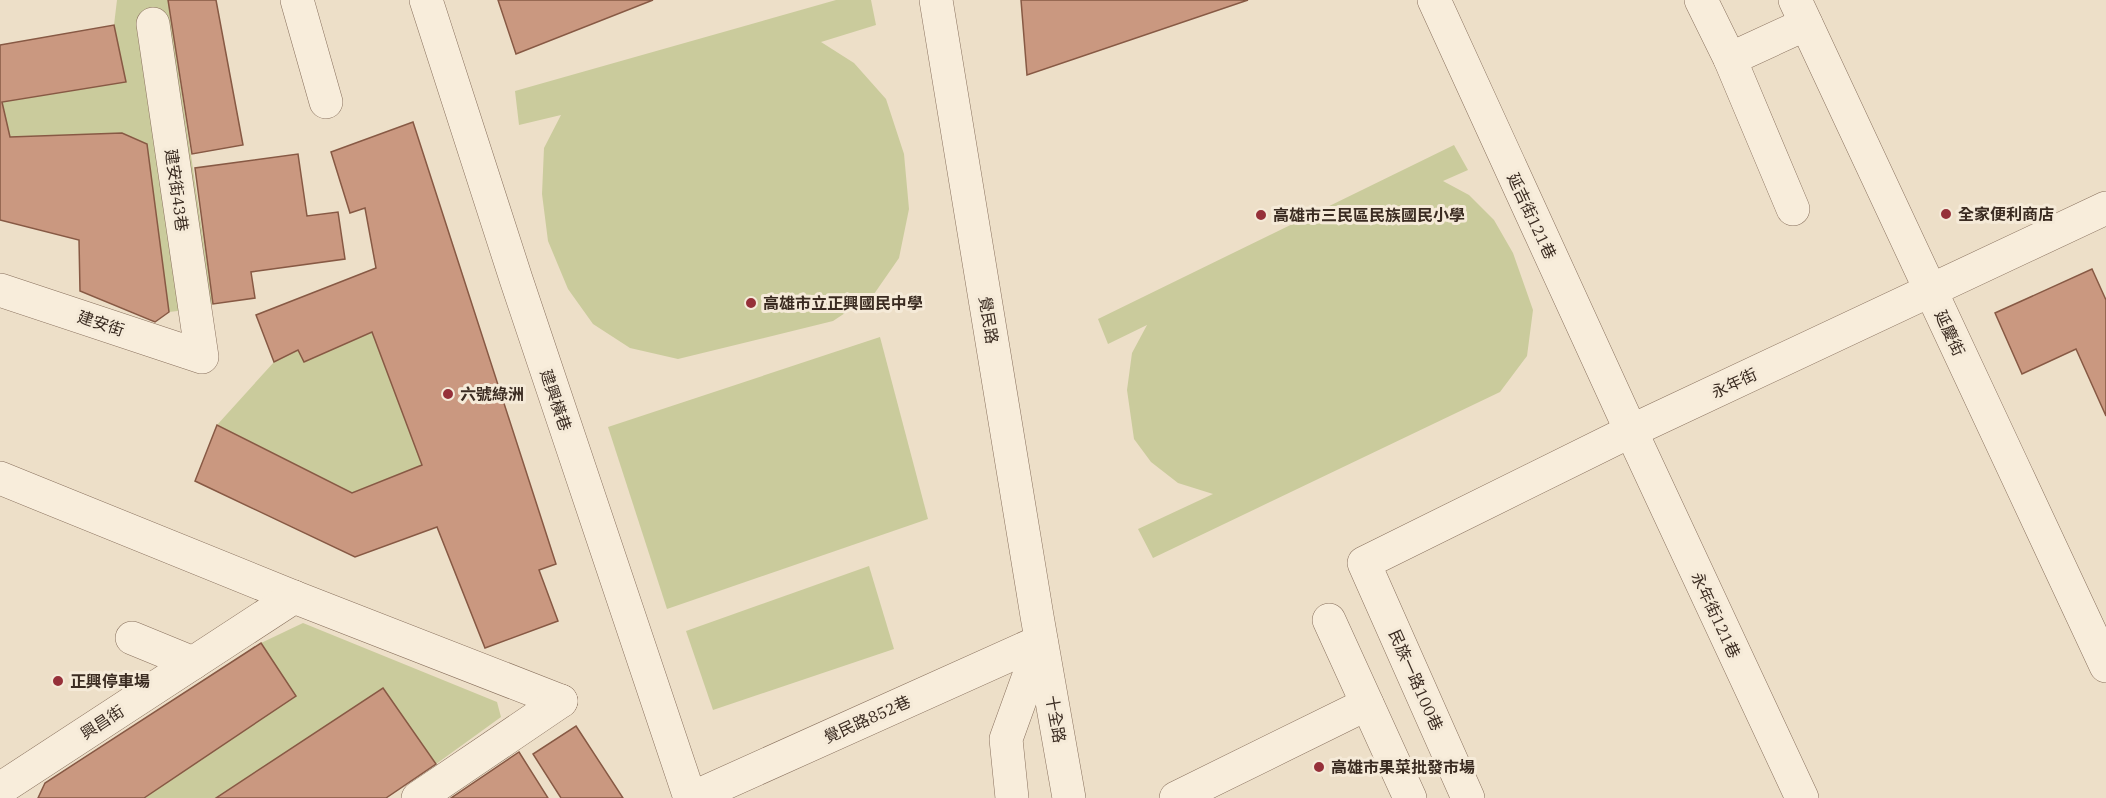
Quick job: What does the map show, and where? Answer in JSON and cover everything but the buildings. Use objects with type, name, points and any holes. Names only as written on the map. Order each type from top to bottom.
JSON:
[{"type":"street","points":[[297,0],[326,102]]},
{"type":"street","name":"建興橫巷","points":[[426,0],[516,279],[691,798]]},
{"type":"street","name":"覺民路","points":[[936,0],[1041,641]]},
{"type":"street","name":"延吉街121巷","points":[[1434,0],[1631,431]]},
{"type":"street","points":[[1701,0],[1730,59],[1793,209]]},
{"type":"street","points":[[1730,59],[1800,12]]},
{"type":"street","name":"延慶街","points":[[1800,12],[2106,666]]},
{"type":"street","name":"建安街43巷","points":[[153,24],[202,357]]},
{"type":"street","name":"永年街","points":[[1364,563],[1631,431],[2106,208]]},
{"type":"street","name":"建安街","points":[[0,290],[202,357]]},
{"type":"street","name":"永年街121巷","points":[[1631,431],[1802,798]]},
{"type":"street","points":[[0,478],[294,597],[561,700],[418,798]]},
{"type":"street","name":"民族一路100巷","points":[[1364,563],[1468,798]]},
{"type":"street","name":"興昌街","points":[[0,789],[294,597]]},
{"type":"street","points":[[1329,620],[1410,798]]},
{"type":"street","points":[[132,638],[192,663]]},
{"type":"street","points":[[1012,798],[1006,739],[1041,641]]},
{"type":"street","name":"覺民路852巷","points":[[691,798],[1041,641]]},
{"type":"street","name":"十全路","points":[[1041,641],[1069,798]]},
{"type":"street","points":[[1176,798],[1367,704]]},
{"type":"green space","points":[[117,0],[168,0],[213,304],[169,312],[147,144],[122,133],[10,137],[2,102],[114,25]]},
{"type":"green space","points":[[836,0],[871,0],[876,25],[821,42],[854,63],[886,99],[904,154],[909,209],[899,258],[874,294],[833,321],[678,359],[630,348],[593,324],[568,289],[548,241],[542,194],[544,148],[561,115],[519,125],[515,91]]},
{"type":"green space","points":[[1454,145],[1468,170],[1443,181],[1469,195],[1494,220],[1513,253],[1533,310],[1527,356],[1500,392],[1153,558],[1138,529],[1213,494],[1178,483],[1151,462],[1134,439],[1127,390],[1132,353],[1147,325],[1108,344],[1098,319]]},
{"type":"green space","points":[[372,332],[422,465],[352,493],[217,425],[274,362],[298,350],[304,361]]},
{"type":"green space","points":[[880,337],[928,519],[667,609],[608,427]]},
{"type":"green space","points":[[869,566],[894,649],[713,710],[686,631]]},
{"type":"green space","points":[[303,623],[497,702],[501,717],[436,764],[383,688],[216,798],[144,798],[295,696],[261,643]]},
{"type":"place","name":"全家便利商店","points":[[1946,214]]},
{"type":"place","name":"高雄市三民區民族國民小學","points":[[1261,215]]},
{"type":"place","name":"高雄市立正興國民中學","points":[[751,303]]},
{"type":"place","name":"六號綠洲","points":[[448,394]]},
{"type":"place","name":"正興停車場","points":[[58,681]]},
{"type":"place","name":"高雄市果菜批發市場","points":[[1319,767]]}]
